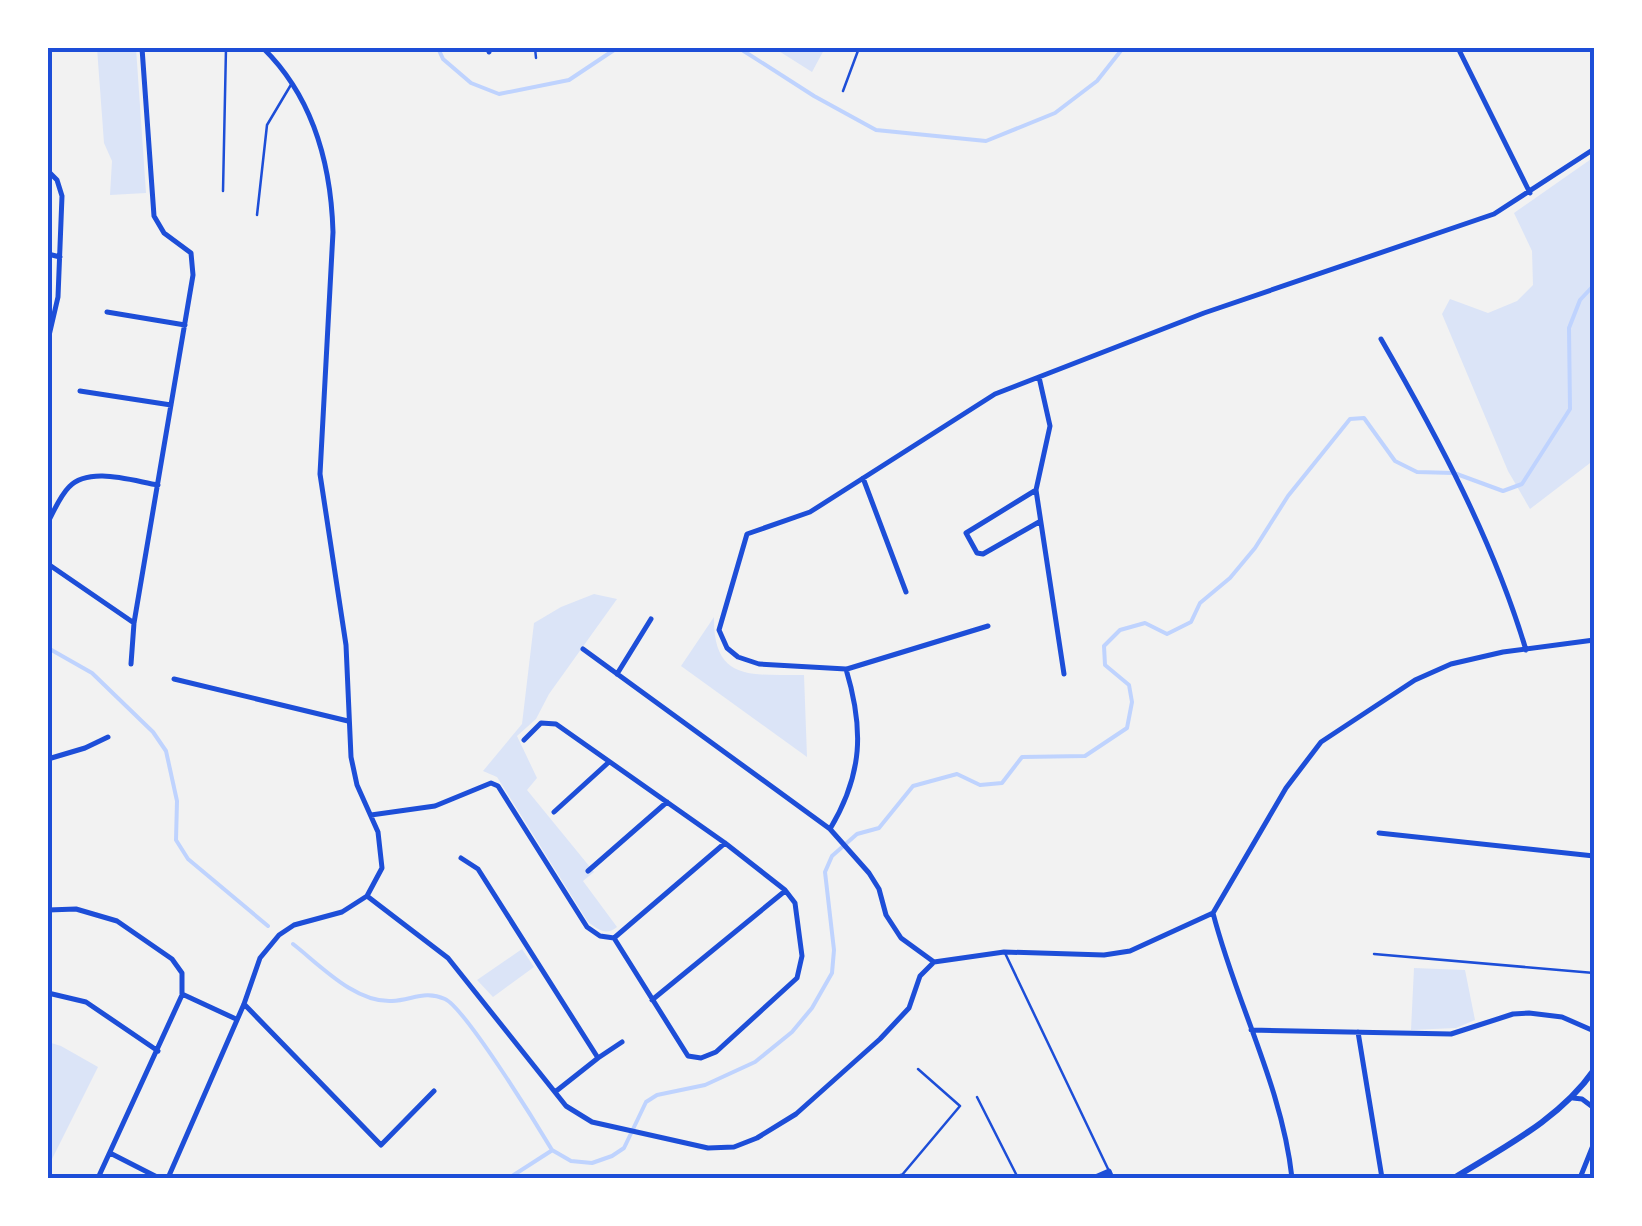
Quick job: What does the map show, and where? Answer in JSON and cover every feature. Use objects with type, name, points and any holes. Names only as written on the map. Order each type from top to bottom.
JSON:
[{"type":"main road","points":[[1454,1178],[1573,1098],[1594,1070]]},
{"type":"street","points":[[130,664],[193,261],[191,253],[164,233],[154,216],[142,48]]},
{"type":"street","points":[[168,1178],[260,958],[294,925],[342,912],[367,896],[382,868],[378,832],[357,786],[348,720],[346,645],[320,474],[332,204],[313,122],[292,82],[263,48]]},
{"type":"street","points":[[1458,48],[1530,193]]},
{"type":"street","points":[[988,626],[846,669],[758,664],[726,648],[719,630],[747,534],[810,512],[995,394],[1204,313],[1460,227],[1530,193],[1594,149]]},
{"type":"street","points":[[48,170],[58,180],[62,196],[55,316],[48,340]]},
{"type":"street","points":[[48,254],[60,257]]},
{"type":"street","points":[[107,312],[184,325]]},
{"type":"street","points":[[1380,339],[1427,420],[1483,531],[1512,602],[1526,650]]},
{"type":"street","points":[[1038,377],[1050,426],[1036,490],[1064,674]]},
{"type":"street","points":[[80,391],[171,405]]},
{"type":"street","points":[[48,522],[70,486],[80,480],[95,476],[158,485]]},
{"type":"street","points":[[863,477],[906,592]]},
{"type":"street","points":[[1036,490],[966,533],[977,553],[984,554],[1040,521]]},
{"type":"street","points":[[48,564],[134,623]]},
{"type":"street","points":[[616,674],[651,619]]},
{"type":"street","points":[[367,896],[448,958],[578,1116],[708,1148],[734,1147],[796,1114],[880,1039],[909,1008],[920,976],[934,962],[1004,952],[1104,955],[1130,951],[1213,914],[1286,788],[1321,742],[1415,680],[1464,661],[1594,640]]},
{"type":"street","points":[[583,650],[830,829],[879,890],[886,915],[901,938],[934,962]]},
{"type":"street","points":[[830,829],[846,802],[858,749],[857,705],[846,669]]},
{"type":"street","points":[[174,679],[348,720]]},
{"type":"street","points":[[524,740],[541,723],[549,721],[668,802],[785,890],[795,903],[802,968],[797,978],[716,1052],[701,1058],[688,1056],[614,938]]},
{"type":"street","points":[[48,759],[108,737]]},
{"type":"street","points":[[554,812],[609,762]]},
{"type":"street","points":[[370,815],[435,806],[491,782],[498,786],[587,927],[600,936],[614,938],[725,843]]},
{"type":"street","points":[[588,870],[668,802]]},
{"type":"street","points":[[1379,833],[1594,856]]},
{"type":"street","points":[[461,858],[478,869],[598,1058]]},
{"type":"street","points":[[652,1000],[785,890]]},
{"type":"street","points":[[48,910],[76,909],[117,921],[172,959],[182,973],[182,994],[98,1178]]},
{"type":"street","points":[[1213,914],[1225,960],[1268,1074],[1292,1178]]},
{"type":"street","points":[[48,994],[86,1002],[158,1052]]},
{"type":"street","points":[[182,994],[236,1020]]},
{"type":"street","points":[[244,1004],[381,1145],[434,1091]]},
{"type":"street","points":[[1251,1030],[1451,1034],[1528,1012],[1562,1017],[1594,1031]]},
{"type":"street","points":[[1358,1032],[1382,1178]]},
{"type":"street","points":[[555,1092],[622,1042]]},
{"type":"street","points":[[1573,1098],[1594,1108]]},
{"type":"street","points":[[1580,1178],[1594,1143]]},
{"type":"street","points":[[110,1153],[159,1178]]},
{"type":"street","points":[[1093,1178],[1108,1171],[1112,1178]]},
{"type":"lane","points":[[222,191],[226,48]]},
{"type":"lane","points":[[535,48],[536,58]]},
{"type":"lane","points":[[843,91],[860,48]]},
{"type":"lane","points":[[256,215],[267,125],[292,82]]},
{"type":"lane","points":[[1004,952],[1108,1171]]},
{"type":"lane","points":[[1374,954],[1594,973]]},
{"type":"lane","points":[[898,1177],[960,1106],[918,1069]]},
{"type":"lane","points":[[977,1097],[1018,1178]]},
{"type":"shaded area","points":[[97,48],[136,48],[146,193],[110,195],[112,161],[104,143]]},
{"type":"shaded area","points":[[774,48],[825,48],[812,72]]},
{"type":"shaded area","points":[[1594,157],[1594,460],[1530,509],[1508,471],[1442,314],[1450,299],[1488,313],[1517,301],[1533,285],[1532,251],[1514,213]]},
{"type":"shaded area","points":[[594,594],[617,599],[549,694],[536,719],[517,736],[537,778],[527,790],[594,872],[583,881],[617,927],[606,931],[588,922],[497,777],[483,771],[522,724],[534,623]]},
{"type":"shaded area","points":[[714,617],[720,654],[729,664],[753,674],[804,675],[807,757],[681,666]]},
{"type":"shaded area","points":[[522,949],[534,967],[493,997],[477,980]]},
{"type":"shaded area","points":[[1414,968],[1465,970],[1475,1020],[1456,1028],[1411,1030]]},
{"type":"shaded area","points":[[48,1042],[98,1067],[48,1167]]},
{"type":"waterway","points":[[438,48],[443,59],[471,83],[499,94],[569,80],[617,48]]},
{"type":"waterway","points":[[739,48],[876,130],[986,141],[1055,113],[1097,81],[1123,48]]},
{"type":"waterway","points":[[552,1150],[571,1161],[592,1163],[612,1156],[624,1148],[646,1102],[657,1095],[705,1085],[755,1062],[792,1032],[812,1008],[832,973],[834,950],[825,872],[832,856],[857,834],[879,828],[913,786],[957,774],[980,785],[1002,783],[1022,757],[1085,756],[1127,728],[1132,702],[1129,685],[1105,665],[1104,646],[1120,630],[1145,623],[1167,634],[1191,622],[1200,603],[1230,578],[1255,548],[1288,496],[1350,419],[1364,418],[1395,461],[1417,472],[1454,473],[1503,491],[1522,484],[1570,409],[1569,328],[1580,300],[1594,285]]},
{"type":"waterway","points":[[48,648],[92,673],[153,732],[166,751],[177,801],[176,840],[188,859],[268,926]]},
{"type":"waterway","points":[[293,944],[339,981],[365,996],[392,1001],[425,995],[445,999],[484,1044],[552,1150]]},
{"type":"waterway","points":[[509,1178],[551,1151]]}]
